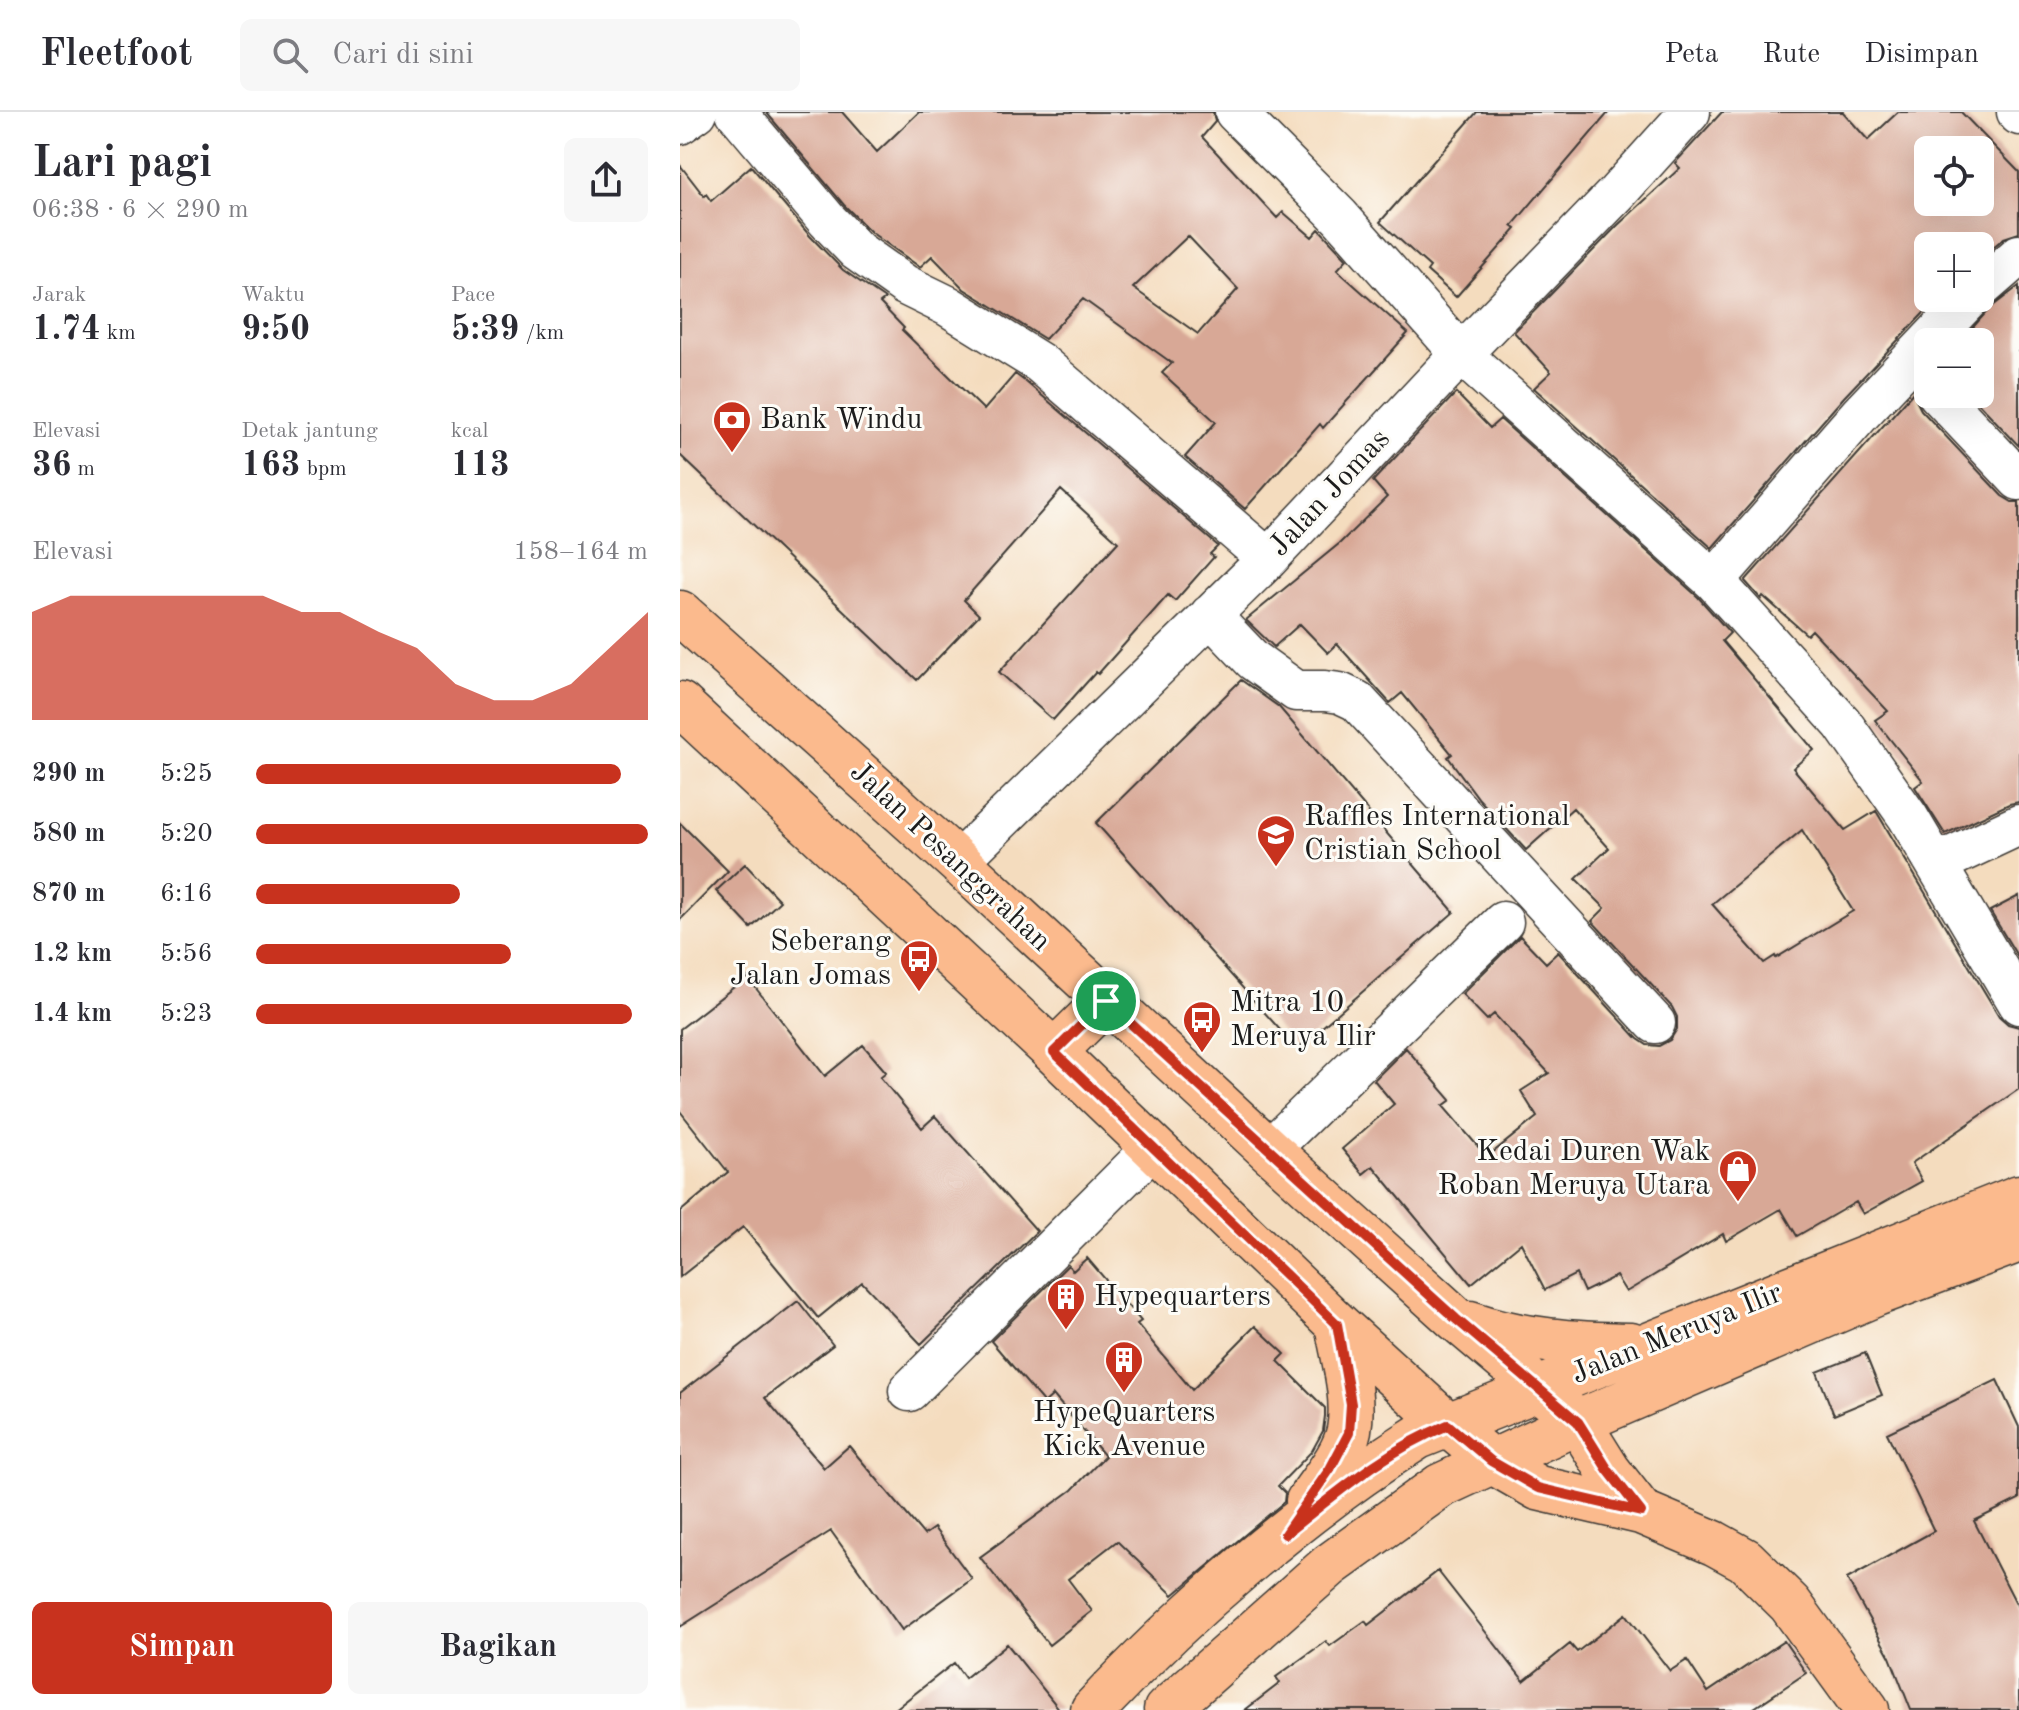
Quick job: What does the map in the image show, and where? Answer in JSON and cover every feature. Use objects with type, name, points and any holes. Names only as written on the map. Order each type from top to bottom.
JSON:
[{"type":"main road","name":"Jalan Pesanggrahan","points":[[680,613],[958,862],[1456,1319],[1578,1422],[1608,1470],[1641,1512]]},
{"type":"main road","points":[[680,704],[1448,1425],[1491,1461],[1538,1488],[1641,1512],[1714,1543],[1745,1560],[1790,1604],[1867,1710]]},
{"type":"main road","points":[[1054,1052],[1106,1001]]},
{"type":"main road","name":"Jalan Meruya Ilir","points":[[1093,1710],[1194,1612],[1285,1534],[1367,1469],[1418,1437],[2019,1197]]},
{"type":"main road","name":"Jalan Meruya Ilir","points":[[1166,1710],[1330,1565],[1440,1486],[1578,1422],[1876,1294],[2019,1240]]},
{"type":"main road","points":[[1456,1319],[1530,1339],[1569,1344],[1647,1345]]},
{"type":"main road","points":[[1285,1534],[1330,1469],[1349,1433],[1351,1404],[1337,1324]]},
{"type":"street","points":[[680,124],[697,112]]},
{"type":"street","points":[[736,112],[857,251],[905,285],[948,306],[1040,363],[1268,559]]},
{"type":"street","points":[[1235,112],[1340,217],[1461,354],[1714,581],[1842,723],[1885,781],[2019,1004]]},
{"type":"street","name":"Jalan Jomas","points":[[958,862],[1268,559],[1617,193],[1690,112]]},
{"type":"street","points":[[1994,277],[2019,255]]},
{"type":"street","points":[[1714,581],[1914,377]]},
{"type":"street","points":[[1951,408],[2019,480]]},
{"type":"street","points":[[1210,615],[1253,660],[1296,691],[1340,693],[1357,701],[1655,1023]]},
{"type":"street","points":[[1936,864],[2019,825]]},
{"type":"street","points":[[1269,1150],[1503,922]]},
{"type":"street","points":[[909,1391],[1154,1147]]},
{"type":"building","points":[[766,112],[842,112],[877,152],[919,112],[1213,112],[1215,122],[1202,137],[1277,218],[1283,212],[1312,237],[1319,229],[1347,259],[1337,270],[1408,333],[1323,428],[1320,424],[1245,509],[1185,457],[1216,422],[1162,373],[1172,363],[1083,299],[1045,339],[964,289],[932,256],[920,267],[917,265],[872,233],[844,205]],"holes":[[[1188,236],[1238,289],[1198,334],[1133,288]]]},
{"type":"building","points":[[1477,112],[1609,112],[1512,226],[1516,229],[1456,297],[1427,271],[1430,267],[1380,222]]},
{"type":"building","points":[[1722,112],[1843,112],[1868,140],[1898,112],[1961,112],[1984,136],[1914,136],[1914,216],[1994,216],[1994,146],[2019,172],[2019,233],[2004,238],[1994,246],[1994,232],[1914,232],[1914,312],[1925,312],[1844,397],[1712,548],[1534,388],[1551,372],[1514,332],[1618,225],[1680,168],[1675,163]]},
{"type":"building","points":[[680,165],[711,201],[751,166],[810,236],[843,270],[885,299],[880,303],[904,328],[902,330],[984,410],[1015,374],[1218,546],[1210,554],[1214,557],[1175,601],[1168,595],[1053,720],[999,672],[1118,542],[1061,490],[964,600],[979,615],[917,680],[680,455]]},
{"type":"building","points":[[2019,286],[2019,446],[1983,408],[1994,408],[1994,328],[1972,328],[1986,312],[1994,312],[1994,305]]},
{"type":"building","points":[[1914,391],[1914,408],[1920,408],[2002,496],[2019,502],[2019,802],[1945,834],[1915,787],[1923,781],[1875,720],[1888,711],[1812,630],[1807,635],[1763,596],[1761,599],[1745,581]]},
{"type":"building","points":[[1456,393],[1490,428],[1500,419],[1698,597],[1730,633],[1722,641],[1814,750],[1793,768],[1845,830],[1876,811],[1999,1016],[2008,1024],[2019,1027],[2019,1089],[1912,1163],[1922,1181],[1863,1214],[1856,1202],[1797,1236],[1781,1209],[1726,1241],[1723,1234],[1626,1292],[1616,1276],[1584,1292],[1576,1274],[1545,1290],[1521,1243],[1471,1284],[1373,1166],[1363,1174],[1342,1149],[1394,1104],[1374,1080],[1406,1048],[1451,1100],[1443,1106],[1487,1157],[1537,1117],[1521,1091],[1549,1073],[1494,1014],[1487,1020],[1462,994],[1520,936],[1546,963],[1558,952],[1647,1045],[1659,1046],[1670,1040],[1677,1029],[1677,1017],[1672,1007],[1592,921],[1605,908],[1576,879],[1609,848],[1573,808],[1526,850],[1479,799],[1448,757],[1452,754],[1402,693],[1390,703],[1337,644],[1328,653],[1300,624],[1274,647],[1246,620],[1340,543],[1387,497],[1373,481]],"holes":[[[1802,830],[1853,911],[1764,963],[1712,904]]]},
{"type":"building","name":"Raffles International Cristian School","points":[[1241,680],[1279,707],[1454,912],[1297,1049],[1096,823]]},
{"type":"building","points":[[680,823],[728,871],[680,920]]},
{"type":"building","points":[[745,864],[780,901],[751,928],[716,891]]},
{"type":"building","points":[[2019,896],[2019,959],[1990,911]]},
{"type":"building","points":[[747,977],[825,1076],[863,1045],[886,1072],[880,1077],[922,1128],[935,1116],[1037,1231],[921,1344],[862,1282],[818,1318],[743,1227],[680,1277],[680,1212],[728,1172],[680,1111],[680,1029]]},
{"type":"building","points":[[1087,1258],[1141,1321],[1137,1324],[1192,1390],[1255,1326],[1285,1354],[1278,1361],[1325,1408],[1325,1416],[1323,1431],[1312,1451],[1278,1486],[1285,1493],[1284,1502],[1173,1595],[1117,1541],[1068,1579],[1092,1611],[1049,1645],[980,1557],[1072,1490],[1105,1456],[1053,1395],[1044,1403],[991,1341],[1068,1265],[1073,1271]]},
{"type":"building","points":[[798,1301],[833,1345],[765,1398],[824,1468],[849,1446],[924,1535],[934,1528],[972,1579],[902,1630],[831,1531],[680,1627],[680,1393]]},
{"type":"building","points":[[1865,1353],[1882,1395],[1834,1415],[1817,1372]]},
{"type":"building","points":[[1997,1380],[2019,1427],[2019,1499],[1974,1521],[2019,1609],[2019,1710],[1911,1710],[1890,1657],[1847,1579],[1934,1531],[1887,1433]]},
{"type":"building","points":[[1438,1571],[1524,1681],[1570,1644],[1577,1652],[1626,1614],[1670,1671],[1687,1660],[1708,1692],[1784,1641],[1806,1673],[1751,1710],[1245,1710],[1280,1683],[1276,1677],[1326,1641],[1330,1646],[1365,1621],[1368,1625]]},
{"type":"building","points":[[1007,1644],[1060,1710],[894,1710],[954,1663],[965,1678]]},
{"type":"place","name":"Bank Windu","points":[[732,454]]},
{"type":"place","name":"Raffles International Cristian School","points":[[1276,868]]},
{"type":"place","name":"Seberang Jalan Jomas","points":[[919,993]]},
{"type":"place","name":"Mitra 10 Meruya Ilir","points":[[1202,1054]]},
{"type":"place","name":"Kedai Duren Wak Roban Meruya Utara","points":[[1738,1203]]},
{"type":"place","name":"Hypequarters","points":[[1066,1331]]},
{"type":"place","name":"HypeQuarters Kick Avenue","points":[[1124,1394]]},
{"type":"route","points":[[1106,1001],[1456,1319],[1578,1422],[1608,1470],[1641,1512],[1538,1488],[1491,1461],[1448,1425],[1418,1437],[1367,1469],[1285,1534],[1330,1469],[1349,1433],[1351,1404],[1337,1324],[1054,1052],[1106,1001]]}]
